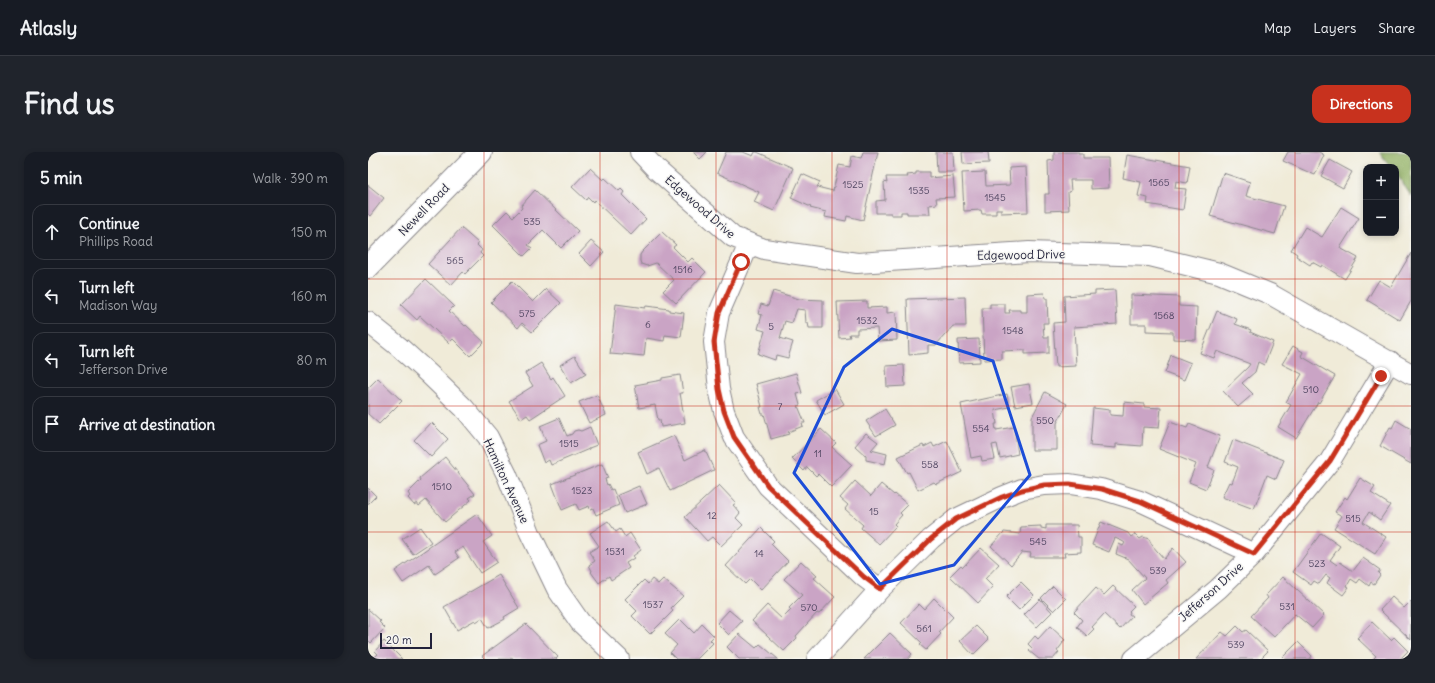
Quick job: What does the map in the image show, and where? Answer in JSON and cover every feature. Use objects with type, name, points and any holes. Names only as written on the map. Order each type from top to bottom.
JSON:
[{"type":"street","name":"Newell Road","points":[[368,267],[481,152]]},
{"type":"street","name":"Edgewood Drive","points":[[640,152],[656,169],[733,237],[764,249],[857,263],[1029,252],[1150,256],[1219,273],[1270,294],[1411,374]]},
{"type":"street","points":[[749,244],[719,313],[714,342],[719,389],[724,411],[734,437],[768,486],[864,577],[880,589]]},
{"type":"street","name":"Hamilton Avenue","points":[[368,322],[398,346],[430,375],[464,408],[488,438],[507,475],[530,533],[557,589],[580,622],[619,659]]},
{"type":"street","name":"Jefferson Drive","points":[[1134,659],[1218,589],[1254,554],[1330,461],[1390,361]]},
{"type":"street","points":[[817,659],[880,589],[931,539],[956,519],[1002,497],[1022,490],[1044,485],[1070,484],[1102,489],[1140,501],[1254,554]]},
{"type":"highlighted area","points":[[892,329],[993,361],[1030,475],[954,565],[880,584],[794,473],[844,367]]},
{"type":"green space","points":[[1379,152],[1411,152],[1411,196],[1399,178],[1399,164],[1389,164]]},
{"type":"building","points":[[693,152],[707,152],[700,159]]},
{"type":"building","points":[[726,152],[743,152],[753,156],[755,152],[757,152],[793,168],[774,211],[754,202],[759,192],[717,173]]},
{"type":"building","points":[[863,152],[878,152],[863,220],[847,216],[846,221],[825,217],[826,212],[810,208],[811,207],[791,198],[802,174],[820,182],[817,187],[833,191],[839,165],[850,167],[852,156],[861,158]]},
{"type":"building","points":[[936,152],[953,152],[954,172],[937,172]]},
{"type":"building","points":[[962,152],[988,152],[989,163],[963,164]]},
{"type":"building","points":[[1054,152],[1079,152],[1079,154],[1083,154],[1083,158],[1108,158],[1109,188],[1091,189],[1091,180],[1070,180],[1071,191],[1068,192],[1069,210],[1045,211],[1045,194],[1049,194],[1048,161],[1054,160]]},
{"type":"building","points":[[1288,152],[1319,152],[1324,155],[1315,175],[1283,161]]},
{"type":"building","points":[[1127,155],[1190,166],[1187,183],[1176,181],[1175,188],[1186,189],[1183,210],[1147,204],[1148,198],[1138,196],[1141,182],[1123,178]]},
{"type":"building","points":[[1330,160],[1352,172],[1343,188],[1321,176]]},
{"type":"building","points":[[1026,167],[1028,212],[1001,213],[1001,209],[996,209],[996,214],[982,214],[981,210],[964,211],[962,173],[985,172],[986,186],[1010,185],[1009,168]]},
{"type":"building","points":[[590,168],[603,180],[605,178],[619,191],[621,189],[624,192],[622,195],[646,219],[631,235],[594,200],[593,202],[588,197],[586,200],[572,187]]},
{"type":"building","points":[[916,172],[929,172],[929,178],[953,176],[955,197],[936,198],[937,204],[929,205],[930,214],[907,214],[907,212],[901,212],[901,215],[891,215],[891,213],[876,213],[876,201],[885,200],[884,182],[887,183],[886,177],[908,177],[907,175],[916,174]]},
{"type":"building","points":[[1223,173],[1250,182],[1246,196],[1284,206],[1275,234],[1210,216]]},
{"type":"building","points":[[368,185],[384,198],[370,216],[368,214]]},
{"type":"building","points":[[535,190],[578,231],[561,248],[543,230],[528,245],[532,248],[524,256],[493,225],[507,211],[513,217],[522,208],[521,206]]},
{"type":"building","points":[[1341,207],[1359,218],[1340,248],[1358,258],[1345,279],[1322,265],[1321,267],[1312,262],[1310,265],[1296,256],[1297,254],[1291,250],[1305,227],[1322,237]]},
{"type":"building","points":[[461,228],[478,243],[477,245],[482,250],[480,253],[483,256],[465,274],[463,272],[451,285],[428,264]]},
{"type":"building","points":[[662,232],[676,245],[673,247],[688,262],[692,258],[706,272],[676,303],[663,291],[674,280],[656,263],[647,266],[641,264],[640,261],[640,255],[642,252]]},
{"type":"building","points":[[591,241],[604,252],[591,266],[579,254]]},
{"type":"building","points":[[1411,253],[1411,301],[1400,320],[1367,300],[1379,280],[1391,287]]},
{"type":"building","points":[[426,279],[454,306],[449,311],[484,342],[470,356],[453,339],[449,343],[420,316],[417,320],[401,305]]},
{"type":"building","points":[[512,281],[533,302],[546,289],[561,303],[532,332],[522,323],[518,328],[491,302]]},
{"type":"building","points":[[1115,290],[1117,324],[1074,327],[1076,366],[1056,367],[1053,323],[1065,322],[1064,296],[1095,294],[1095,291]]},
{"type":"building","points":[[773,291],[799,299],[823,300],[823,328],[809,328],[808,323],[806,323],[805,310],[797,309],[792,323],[785,321],[780,338],[793,342],[788,358],[776,355],[775,360],[758,354],[765,331],[758,329],[762,315],[758,314],[761,304],[768,306]]},
{"type":"building","points":[[1044,293],[1045,298],[1047,298],[1048,323],[1043,323],[1044,337],[1049,337],[1049,353],[1025,354],[1025,350],[1002,351],[1002,359],[984,360],[982,308],[990,308],[990,304],[1005,304],[1005,313],[1010,313],[1009,310],[1020,310],[1020,312],[1027,312],[1027,294]]},
{"type":"building","points":[[1131,295],[1179,297],[1179,306],[1197,307],[1196,340],[1173,339],[1173,332],[1146,331],[1146,324],[1131,324]]},
{"type":"building","points":[[965,297],[966,326],[953,326],[936,345],[928,345],[928,353],[909,355],[907,299]]},
{"type":"building","points":[[867,301],[867,308],[887,307],[887,313],[896,312],[897,340],[878,341],[877,328],[857,329],[857,334],[849,334],[850,337],[839,338],[837,302]]},
{"type":"building","points":[[616,304],[645,308],[646,306],[669,309],[669,311],[684,313],[681,337],[665,335],[664,341],[646,338],[644,356],[610,354]]},
{"type":"building","points":[[1217,311],[1237,319],[1235,324],[1251,330],[1250,332],[1273,342],[1264,365],[1258,362],[1255,372],[1242,383],[1253,394],[1238,407],[1223,391],[1250,364],[1217,351],[1214,358],[1200,353]]},
{"type":"building","points":[[979,339],[980,362],[959,363],[958,340]]},
{"type":"building","points":[[1293,346],[1303,352],[1301,356],[1335,376],[1296,438],[1278,427],[1291,405],[1286,402],[1302,374],[1282,364]]},
{"type":"building","points":[[1171,355],[1191,363],[1184,380],[1165,373]]},
{"type":"building","points":[[575,356],[586,374],[571,383],[560,365]]},
{"type":"building","points":[[541,363],[551,379],[553,377],[565,396],[530,419],[527,415],[521,419],[509,401],[533,386],[525,373]]},
{"type":"building","points":[[904,365],[905,386],[887,387],[886,366]]},
{"type":"building","points":[[796,373],[802,393],[797,394],[800,405],[798,406],[805,423],[802,423],[803,426],[788,432],[789,434],[771,439],[764,414],[762,414],[760,407],[762,407],[756,384]]},
{"type":"building","points":[[680,375],[683,393],[680,393],[685,423],[661,427],[655,405],[639,408],[635,385]]},
{"type":"building","points":[[378,378],[402,401],[379,424],[368,414],[368,388]]},
{"type":"building","points":[[1029,384],[1033,403],[1015,406],[1011,387]]},
{"type":"building","points":[[835,389],[844,404],[825,415],[816,400]]},
{"type":"building","points":[[1045,392],[1067,404],[1057,423],[1057,450],[1032,450],[1032,417]]},
{"type":"building","points":[[1007,394],[1009,407],[995,410],[997,424],[995,424],[996,430],[1014,427],[1018,454],[1000,458],[997,444],[992,445],[995,459],[982,461],[981,456],[971,458],[961,404]]},
{"type":"building","points":[[597,395],[606,415],[589,423],[579,402]]},
{"type":"building","points":[[1124,402],[1144,404],[1144,407],[1161,408],[1159,428],[1143,427],[1142,446],[1116,444],[1116,448],[1090,446],[1093,408],[1110,410],[1110,415],[1123,416]]},
{"type":"building","points":[[885,409],[895,425],[876,436],[866,421]]},
{"type":"building","points":[[559,418],[567,436],[572,434],[574,431],[581,431],[590,427],[597,445],[551,465],[549,460],[544,463],[537,445],[546,441],[540,426]]},
{"type":"building","points":[[1396,420],[1411,429],[1411,464],[1380,446],[1390,427],[1392,428]]},
{"type":"building","points":[[431,422],[448,439],[431,457],[414,440]]},
{"type":"building","points":[[1170,422],[1187,428],[1189,424],[1220,436],[1208,467],[1214,470],[1206,489],[1189,482],[1196,464],[1159,449]]},
{"type":"building","points":[[821,429],[836,443],[832,447],[852,465],[831,487],[818,474],[816,476],[807,467],[804,471],[792,459]]},
{"type":"building","points":[[866,433],[878,442],[871,450],[887,454],[885,464],[866,460],[866,456],[855,446]]},
{"type":"building","points":[[674,436],[685,460],[705,450],[714,470],[670,491],[659,468],[647,474],[638,452]]},
{"type":"building","points":[[1233,440],[1284,460],[1276,479],[1267,475],[1254,509],[1222,497],[1229,482],[1232,483],[1238,467],[1225,462]]},
{"type":"building","points":[[947,441],[962,472],[936,484],[934,482],[918,490],[909,472],[907,473],[898,457],[923,445],[924,447],[932,443],[934,447]]},
{"type":"building","points":[[445,457],[475,494],[469,498],[471,500],[445,522],[426,500],[419,506],[417,503],[414,505],[408,498],[410,496],[408,493],[421,480],[420,478]]},
{"type":"building","points":[[602,464],[608,478],[605,479],[607,485],[608,484],[611,490],[613,489],[619,505],[596,515],[593,508],[590,509],[589,506],[579,510],[576,504],[562,510],[552,484]]},
{"type":"building","points":[[1360,478],[1375,487],[1371,493],[1390,505],[1380,520],[1369,512],[1363,522],[1386,537],[1375,554],[1334,528],[1342,516],[1335,512],[1345,497],[1347,499]]},
{"type":"building","points":[[855,481],[871,496],[881,484],[908,505],[900,513],[902,515],[894,524],[896,526],[879,544],[861,528],[863,525],[845,509],[848,505],[840,498]]},
{"type":"building","points":[[719,485],[736,503],[733,505],[740,513],[736,518],[743,525],[721,546],[712,537],[707,541],[685,517]]},
{"type":"building","points":[[639,486],[647,504],[625,513],[618,495]]},
{"type":"building","points":[[368,488],[376,496],[368,504]]},
{"type":"building","points":[[477,514],[492,536],[483,542],[497,562],[480,573],[463,547],[455,552],[459,558],[435,574],[429,565],[403,583],[395,571]]},
{"type":"building","points":[[608,521],[616,532],[620,529],[625,537],[630,533],[641,550],[633,556],[634,558],[626,563],[629,568],[611,580],[609,576],[599,583],[591,572],[592,571],[589,565],[595,561],[589,552],[599,546],[590,533]]},
{"type":"building","points":[[1101,522],[1128,533],[1131,537],[1135,534],[1140,539],[1143,537],[1149,539],[1164,559],[1173,548],[1186,562],[1166,580],[1168,583],[1143,604],[1132,590],[1145,578],[1128,559],[1116,554],[1119,544],[1123,546],[1125,543],[1115,538],[1109,552],[1092,545]]},
{"type":"building","points":[[1046,525],[1077,525],[1078,537],[1081,537],[1081,552],[1064,553],[1065,557],[1030,557],[1031,553],[1022,552],[1011,565],[991,546],[1004,532],[1020,534],[1021,527],[1041,526],[1041,528],[1046,529]]},
{"type":"building","points":[[420,527],[431,542],[413,554],[402,539]]},
{"type":"building","points":[[761,528],[774,541],[771,544],[788,561],[761,590],[750,579],[745,584],[726,566]]},
{"type":"building","points":[[1321,533],[1340,546],[1330,560],[1337,565],[1340,562],[1353,571],[1363,558],[1380,570],[1378,573],[1380,575],[1374,584],[1371,582],[1369,586],[1360,579],[1357,583],[1351,579],[1347,586],[1349,587],[1343,595],[1327,583],[1330,578],[1326,575],[1319,584],[1314,581],[1311,585],[1293,572]]},
{"type":"building","points":[[981,548],[999,564],[985,579],[993,587],[978,603],[950,576],[961,565],[963,567]]},
{"type":"building","points":[[801,561],[817,576],[814,578],[835,597],[819,614],[817,613],[796,636],[797,638],[784,651],[752,621],[767,605],[782,619],[791,610],[789,608],[802,595],[784,579]]},
{"type":"building","points":[[499,575],[519,608],[504,617],[505,619],[488,628],[482,618],[476,622],[475,620],[457,630],[444,607]]},
{"type":"building","points":[[1283,577],[1324,615],[1312,628],[1295,614],[1274,637],[1251,616],[1268,598],[1266,595]]},
{"type":"building","points":[[652,579],[658,584],[663,579],[683,596],[671,608],[673,611],[650,634],[632,616],[637,611],[625,599],[644,580],[648,584]]},
{"type":"building","points":[[1021,582],[1034,595],[1019,610],[1006,597]]},
{"type":"building","points":[[1053,586],[1066,599],[1054,611],[1041,598]]},
{"type":"building","points":[[1113,586],[1134,606],[1129,611],[1129,614],[1132,616],[1120,629],[1104,614],[1092,627],[1094,629],[1087,636],[1077,627],[1082,620],[1074,612],[1096,588],[1104,595]]},
{"type":"building","points":[[1392,597],[1404,608],[1411,601],[1411,640],[1380,610]]},
{"type":"building","points":[[934,598],[953,617],[939,632],[941,634],[926,650],[920,645],[922,643],[901,623],[919,604],[924,609]]},
{"type":"building","points":[[1040,599],[1052,612],[1037,627],[1024,615]]},
{"type":"building","points":[[368,609],[381,621],[379,622],[385,628],[371,643],[368,640]]},
{"type":"building","points":[[729,610],[742,621],[729,635],[717,623]]},
{"type":"building","points":[[680,619],[694,633],[702,624],[714,636],[710,640],[713,643],[697,659],[676,659],[670,653],[677,645],[665,634]]},
{"type":"building","points":[[1372,622],[1391,640],[1394,637],[1408,651],[1400,659],[1373,659],[1376,656],[1357,638]]},
{"type":"building","points":[[526,624],[558,657],[556,659],[513,659],[512,657],[510,659],[485,659],[482,656]]},
{"type":"building","points":[[976,626],[989,639],[973,655],[960,641]]},
{"type":"building","points":[[1050,626],[1065,640],[1062,642],[1063,643],[1057,651],[1059,652],[1053,659],[1039,659],[1029,651],[1032,648],[1028,644],[1035,636],[1038,639]]},
{"type":"building","points":[[1237,626],[1243,632],[1246,630],[1268,651],[1260,659],[1196,659],[1222,632],[1227,636]]},
{"type":"building","points":[[890,633],[912,654],[908,659],[864,659]]},
{"type":"building","points":[[739,634],[756,648],[760,644],[778,659],[739,659],[727,647]]},
{"type":"building","points":[[384,641],[402,659],[373,659],[378,654],[375,651]]},
{"type":"building","points":[[1298,642],[1312,656],[1310,659],[1285,659],[1283,657]]},
{"type":"route","points":[[741,262],[719,313],[714,342],[719,389],[724,411],[734,437],[768,486],[864,577],[880,589],[931,539],[956,519],[1002,497],[1022,490],[1044,485],[1070,484],[1102,489],[1140,501],[1254,554],[1330,461],[1381,376]]}]
